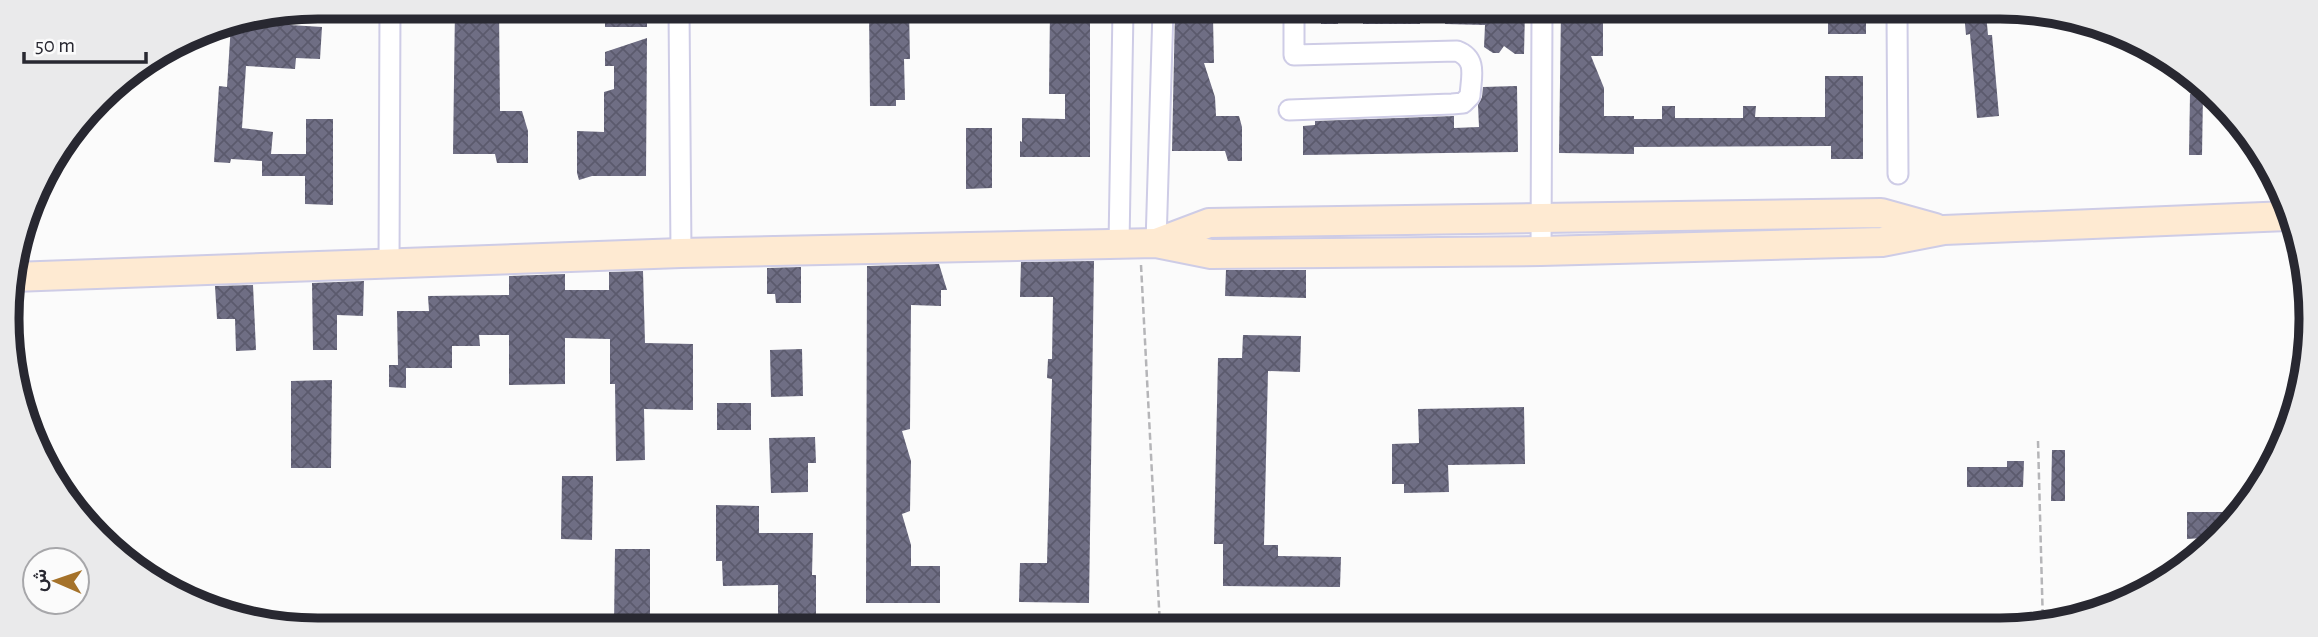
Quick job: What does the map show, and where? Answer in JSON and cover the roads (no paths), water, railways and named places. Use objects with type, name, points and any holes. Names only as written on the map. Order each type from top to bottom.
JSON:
[{"type":"main road","points":[[1139,244],[1209,223],[1881,213],[1944,230]]},
{"type":"main road","points":[[22,277],[681,253],[1139,244],[1210,254],[1541,251],[1882,242],[1944,230],[2281,216]]},
{"type":"street","points":[[389,265],[390,19]]},
{"type":"street","points":[[679,19],[681,253]]},
{"type":"street","points":[[1124,19],[1139,244]]},
{"type":"street","points":[[1139,244],[1162,19]]},
{"type":"street","points":[[1289,110],[1452,104],[1463,103],[1471,96],[1471,62],[1467,55],[1457,51],[1294,55],[1294,19]]},
{"type":"street","points":[[1541,251],[1542,19]]},
{"type":"street","points":[[1897,19],[1898,174]]}]
